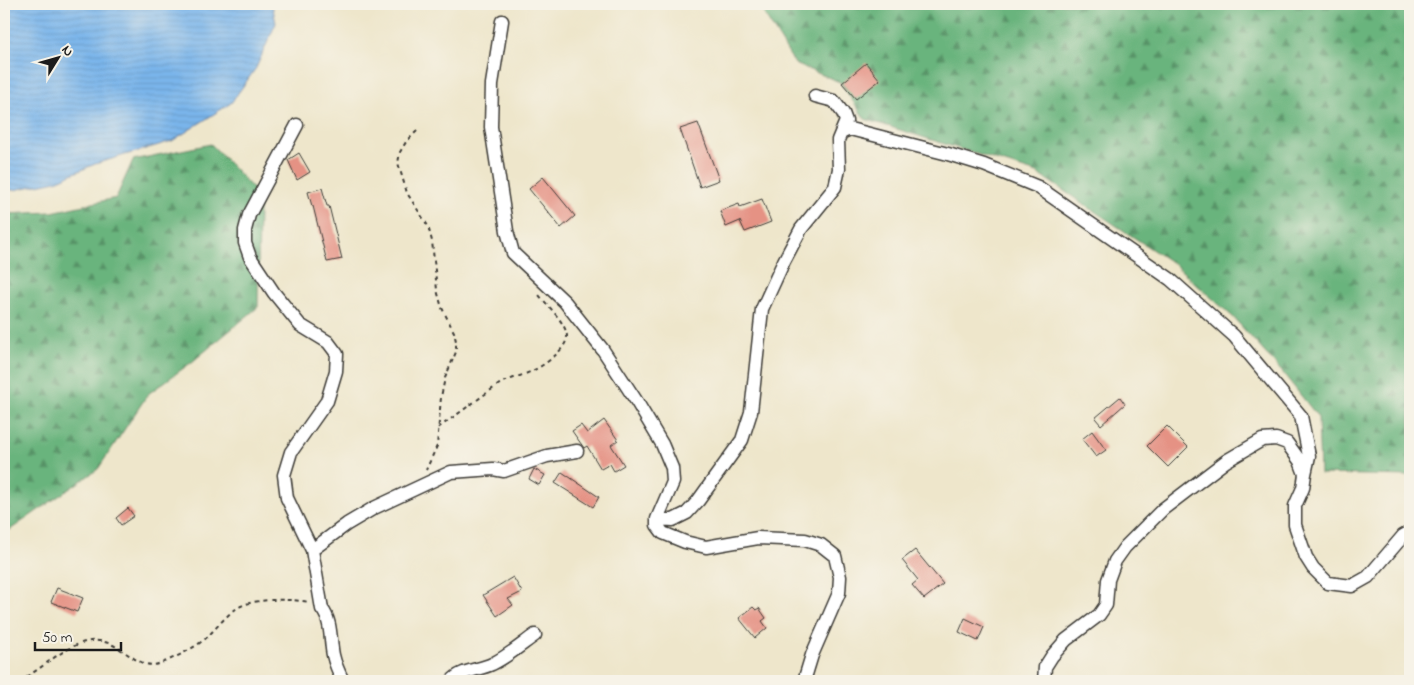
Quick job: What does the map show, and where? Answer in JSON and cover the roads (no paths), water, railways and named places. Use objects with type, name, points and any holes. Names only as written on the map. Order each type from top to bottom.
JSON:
[{"type":"street","points":[[502,22],[492,84],[492,127],[507,231],[513,252],[571,308],[608,357],[662,444],[672,468],[673,482],[657,519],[657,526],[663,533],[685,542],[706,547],[758,538],[804,540],[821,545],[835,556],[840,577],[839,593],[812,655],[804,681]]},
{"type":"street","points":[[657,519],[673,520],[687,513],[698,501],[742,440],[751,412],[762,309],[784,261],[802,229],[835,187],[838,169],[838,140],[846,122],[843,113],[834,101],[815,96]]},
{"type":"street","points":[[297,125],[248,215],[245,244],[250,257],[274,293],[300,325],[328,342],[337,354],[336,371],[327,401],[291,452],[284,475],[287,498],[312,550],[322,609],[326,615],[333,657],[343,681]]},
{"type":"street","points":[[843,132],[850,129],[948,154],[984,165],[1038,187],[1170,279],[1234,336],[1301,416],[1309,456],[1304,474],[1303,488],[1295,506],[1295,524],[1306,557],[1313,568],[1328,583],[1352,586],[1368,577],[1403,536],[1410,532]]},
{"type":"street","points":[[1044,681],[1045,667],[1052,656],[1066,640],[1099,615],[1106,605],[1108,580],[1114,561],[1135,536],[1163,508],[1226,461],[1262,440],[1276,439],[1287,443],[1300,461],[1304,474]]},
{"type":"street","points":[[312,550],[347,524],[374,508],[451,472],[493,469],[504,471],[547,456],[578,451]]},
{"type":"street","points":[[452,681],[458,676],[491,665],[535,635]]},
{"type":"water","points":[[4,4],[272,4],[276,23],[256,68],[231,103],[172,141],[95,164],[56,181],[14,190],[4,190]]}]
